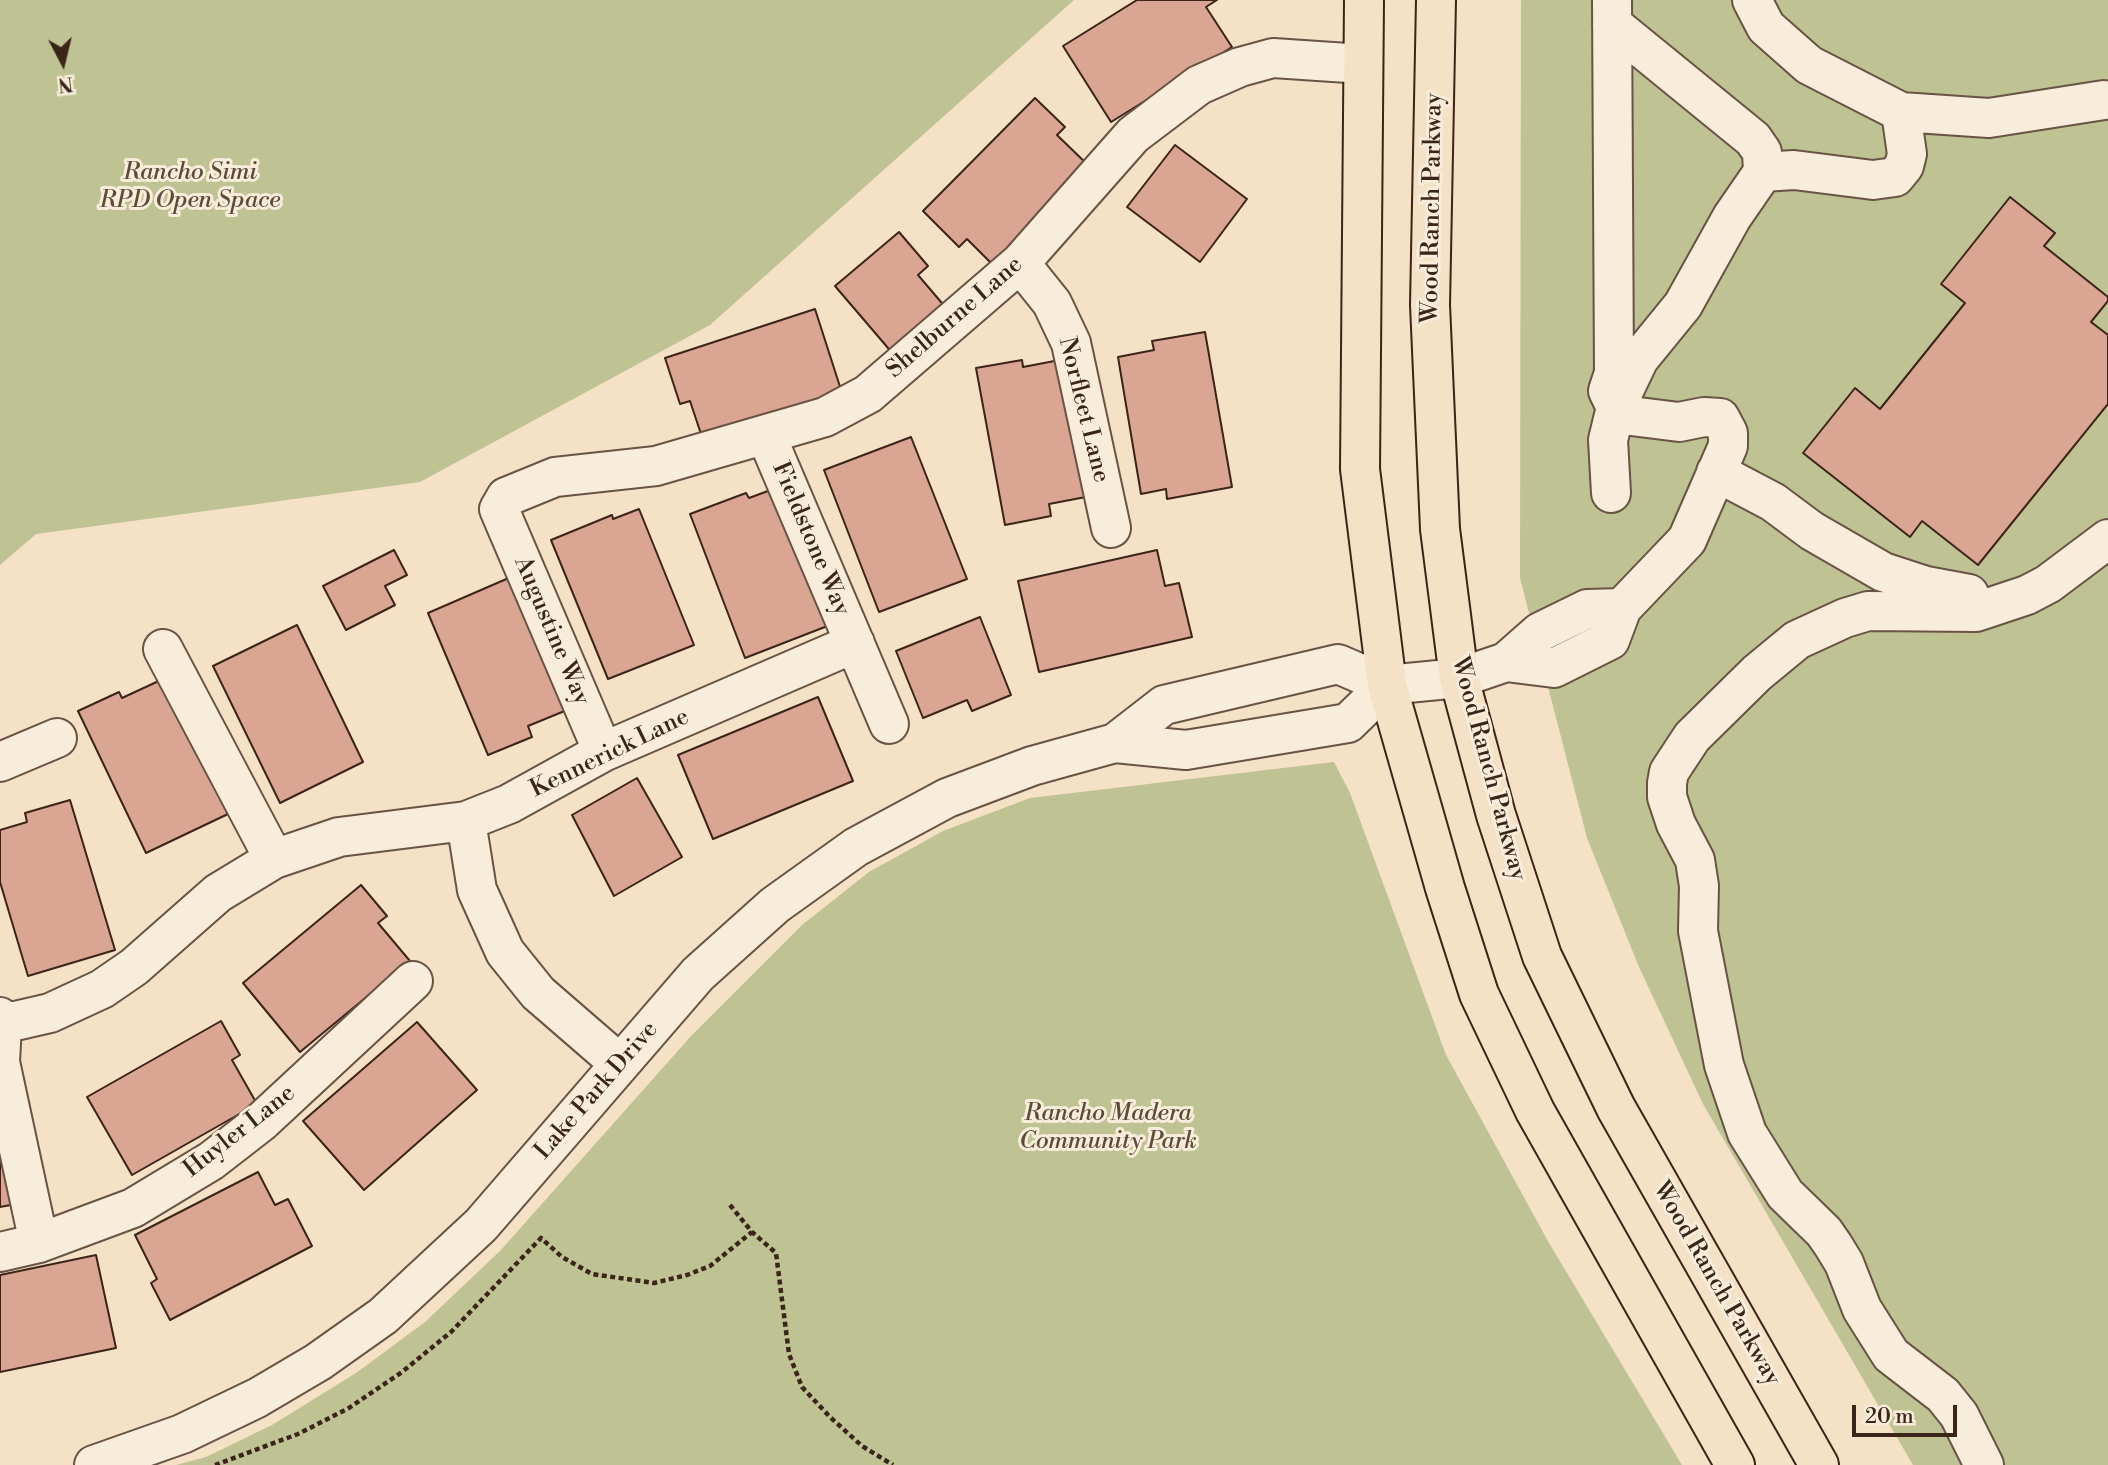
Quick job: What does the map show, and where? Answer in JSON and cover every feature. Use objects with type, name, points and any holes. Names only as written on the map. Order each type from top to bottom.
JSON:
[{"type":"main road","points":[[1364,0],[1360,469],[1387,685],[1445,888],[1479,994],[1535,1111],[1734,1465]]},
{"type":"main road","name":"Wood Ranch Parkway","points":[[1436,0],[1430,305],[1440,529],[1459,678],[1496,815],[1542,956],[1616,1108],[1819,1465]]},
{"type":"street","points":[[1752,0],[1766,27],[1809,65],[1901,112],[1989,118],[2104,100]]},
{"type":"street","points":[[1611,493],[1608,440],[1616,407],[1639,359],[1683,305],[1732,217],[1763,172],[1762,152],[1753,139],[1612,12]]},
{"type":"street","points":[[1612,12],[1614,373],[1608,391],[1616,407],[1631,416],[1679,422],[1704,417],[1720,418],[1728,433],[1728,446],[1716,472],[1773,502],[1812,531],[1883,572],[1926,586],[1977,596],[2026,595]]},
{"type":"street","name":"Shelburne Lane","points":[[499,509],[506,497],[555,477],[656,467],[825,416],[868,394],[1020,263],[1133,135],[1199,85],[1240,67],[1273,58],[1363,64]]},
{"type":"street","points":[[1763,172],[1794,170],[1872,180],[1895,177],[1904,166],[1907,154],[1901,112]]},
{"type":"street","name":"Norfleet Lane","points":[[1020,263],[1052,303],[1071,343],[1111,528]]},
{"type":"street","name":"Fieldstone Way","points":[[766,435],[855,643]]},
{"type":"street","name":"Lake Park Drive","points":[[1115,743],[1164,705],[1338,664],[1387,685],[1459,678],[1506,662],[1540,632],[1587,609],[1622,608],[1687,540],[1716,472]]},
{"type":"street","name":"Augustine Way","points":[[499,509],[603,752]]},
{"type":"street","points":[[1984,1465],[1959,1415],[1943,1395],[1891,1355],[1862,1309],[1844,1263],[1833,1245],[1824,1232],[1785,1194],[1747,1133],[1724,1065],[1698,931],[1699,886],[1695,860],[1676,824],[1667,797],[1667,783],[1670,772],[1692,737],[1756,673],[1797,640],[1845,618],[1868,611],[1976,612],[2026,595],[2048,584],[2107,539]]},
{"type":"street","points":[[855,643],[890,724]]},
{"type":"street","name":"Kennerick Lane","points":[[1,1021],[50,1013],[102,989],[134,967],[218,893],[274,859],[340,837],[466,821],[509,804],[603,752],[855,643]]},
{"type":"street","points":[[163,649],[274,859]]},
{"type":"street","name":"Lake Park Drive","points":[[94,1465],[182,1434],[257,1398],[318,1362],[383,1316],[481,1225],[698,974],[775,905],[856,847],[947,798],[1032,766],[1115,743],[1186,750],[1348,723],[1387,685]]},
{"type":"street","points":[[0,762],[57,738]]},
{"type":"street","points":[[466,821],[477,890],[505,952],[538,993],[620,1064]]},
{"type":"street","name":"Huyler Lane","points":[[0,1252],[39,1242],[133,1208],[211,1161],[260,1123],[413,981]]},
{"type":"street","points":[[1,1021],[1,1062],[39,1242]]},
{"type":"path","points":[[730,1205],[752,1232],[776,1253],[789,1354],[802,1387],[862,1446],[893,1465]]},
{"type":"path","points":[[215,1465],[298,1434],[349,1408],[402,1373],[451,1332],[541,1238],[562,1257],[592,1274],[654,1283],[710,1266],[752,1232]]},
{"type":"green space","name":"Rancho Simi RPD Open Space","points":[[0,0],[1074,0],[710,325],[420,482],[36,534],[0,565]]},
{"type":"green space","points":[[1521,0],[2108,0],[2108,1465],[1913,1465],[1703,1104],[1639,967],[1587,838],[1520,578]]},
{"type":"green space","name":"Rancho Madera Community Park","points":[[1334,762],[1350,793],[1446,1055],[1549,1243],[1682,1465],[176,1465],[206,1457],[272,1425],[356,1373],[425,1322],[500,1251],[692,1035],[802,925],[869,872],[943,831],[1030,798]]},
{"type":"building","points":[[1137,0],[1217,0],[1206,7],[1232,47],[1111,122],[1063,46]]},
{"type":"building","points":[[1035,98],[1065,127],[1057,135],[1091,168],[994,266],[967,239],[959,247],[923,211]]},
{"type":"building","points":[[1175,145],[1247,199],[1200,262],[1127,207]]},
{"type":"building","points":[[2010,197],[2055,233],[2044,246],[2108,297],[2108,301],[2091,322],[2108,335],[2108,404],[1978,565],[1922,521],[1910,537],[1803,453],[1855,388],[1880,409],[1965,303],[1941,284]]},
{"type":"building","points":[[899,232],[928,266],[918,275],[947,309],[894,355],[835,286]]},
{"type":"building","points":[[815,309],[843,396],[703,440],[690,401],[680,404],[665,358]]},
{"type":"building","points":[[1205,332],[1232,487],[1167,499],[1166,489],[1141,494],[1118,357],[1154,350],[1152,341]]},
{"type":"building","points":[[1065,359],[1091,496],[1049,504],[1051,516],[1005,525],[976,368],[1022,360],[1023,367]]},
{"type":"building","points":[[911,437],[967,579],[879,612],[824,470]]},
{"type":"building","points":[[776,488],[830,625],[745,658],[690,514],[746,493],[749,498]]},
{"type":"building","points":[[639,509],[694,645],[608,679],[551,540],[612,515],[613,519]]},
{"type":"building","points":[[394,550],[407,575],[385,586],[395,605],[346,630],[323,586]]},
{"type":"building","points":[[1157,550],[1165,586],[1179,583],[1192,637],[1039,672],[1018,581]]},
{"type":"building","points":[[511,577],[567,710],[528,726],[532,737],[488,755],[428,613]]},
{"type":"building","points":[[980,617],[1011,695],[972,711],[967,700],[923,718],[896,651]]},
{"type":"building","points":[[297,625],[363,762],[280,803],[213,666]]},
{"type":"building","points":[[163,679],[228,814],[146,853],[78,711],[119,692],[122,698]]},
{"type":"building","points":[[818,697],[853,781],[713,839],[678,755]]},
{"type":"building","points":[[637,778],[682,857],[614,896],[572,815]]},
{"type":"building","points":[[70,800],[115,950],[28,976],[0,882],[0,830],[27,822],[25,813]]},
{"type":"building","points":[[361,885],[387,916],[378,923],[410,961],[300,1052],[243,983]]},
{"type":"building","points":[[221,1021],[240,1055],[232,1060],[257,1104],[132,1175],[87,1097]]},
{"type":"building","points":[[417,1022],[477,1090],[364,1190],[303,1121]]},
{"type":"building","points":[[0,1123],[16,1204],[0,1207]]},
{"type":"building","points":[[258,1172],[275,1205],[288,1199],[312,1246],[170,1320],[151,1283],[157,1279],[135,1235]]},
{"type":"building","points":[[96,1255],[116,1348],[0,1372],[0,1275]]}]
